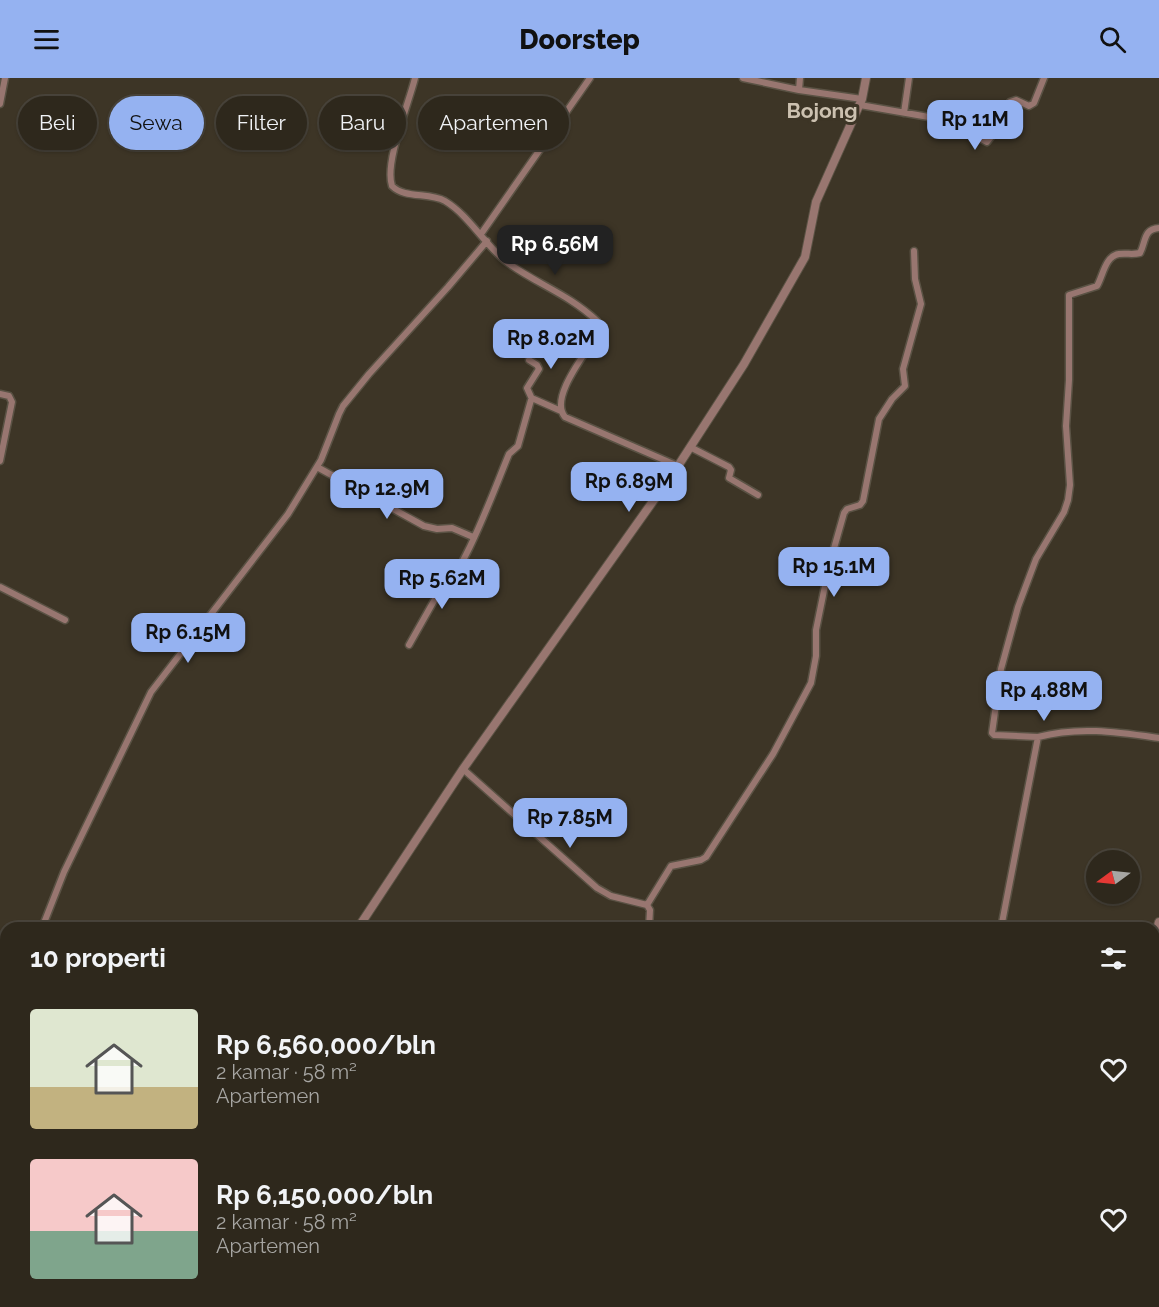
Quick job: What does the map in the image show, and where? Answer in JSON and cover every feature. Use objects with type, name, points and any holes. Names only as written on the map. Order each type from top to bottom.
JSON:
[{"type":"street","points":[[0,104],[5,78]]},
{"type":"street","points":[[415,78],[395,152],[391,183],[396,190],[435,196],[444,201],[482,234],[507,262],[569,298],[590,314],[599,324],[597,334],[565,389],[560,406],[561,411],[565,417],[678,466]]},
{"type":"street","points":[[482,234],[590,78]]},
{"type":"street","points":[[743,78],[946,120],[987,142],[995,132],[1010,102],[1016,100],[1029,106],[1034,103],[1044,78]]},
{"type":"street","points":[[799,90],[800,78]]},
{"type":"street","points":[[362,922],[463,768],[678,466],[744,364],[804,260],[814,208],[861,102],[866,78]]},
{"type":"street","points":[[904,113],[909,78]]},
{"type":"street","points":[[1159,228],[1150,229],[1140,253],[1115,254],[1105,266],[1097,286],[1089,290],[1072,292],[1068,299],[1069,380],[1066,426],[1070,484],[1068,500],[1064,512],[1036,558],[1018,608],[1001,669],[992,733],[994,735],[1038,736],[1099,730],[1159,738]]},
{"type":"street","points":[[44,922],[64,872],[152,692],[288,514],[317,467],[343,406],[487,241]]},
{"type":"street","points":[[647,905],[671,866],[706,857],[773,754],[811,683],[816,656],[816,630],[829,566],[842,518],[847,509],[860,505],[863,501],[879,419],[892,399],[905,386],[904,366],[921,304],[915,279],[914,251]]},
{"type":"street","points":[[409,645],[435,599],[440,596],[460,567],[509,454],[518,446],[532,399],[527,388],[539,369],[529,360]]},
{"type":"street","points":[[0,394],[9,396],[12,402],[0,461]]},
{"type":"street","points":[[532,399],[561,411]]},
{"type":"street","points":[[690,447],[729,467],[729,478],[758,495]]},
{"type":"street","points":[[317,467],[424,526],[437,529],[452,528],[473,537]]},
{"type":"street","points":[[0,587],[65,620]]},
{"type":"street","points":[[1002,922],[1038,736]]},
{"type":"street","points":[[463,768],[597,888],[611,896],[647,905],[650,910],[649,922]]},
{"type":"district","name":"Bojong","points":[[822,110]]}]
